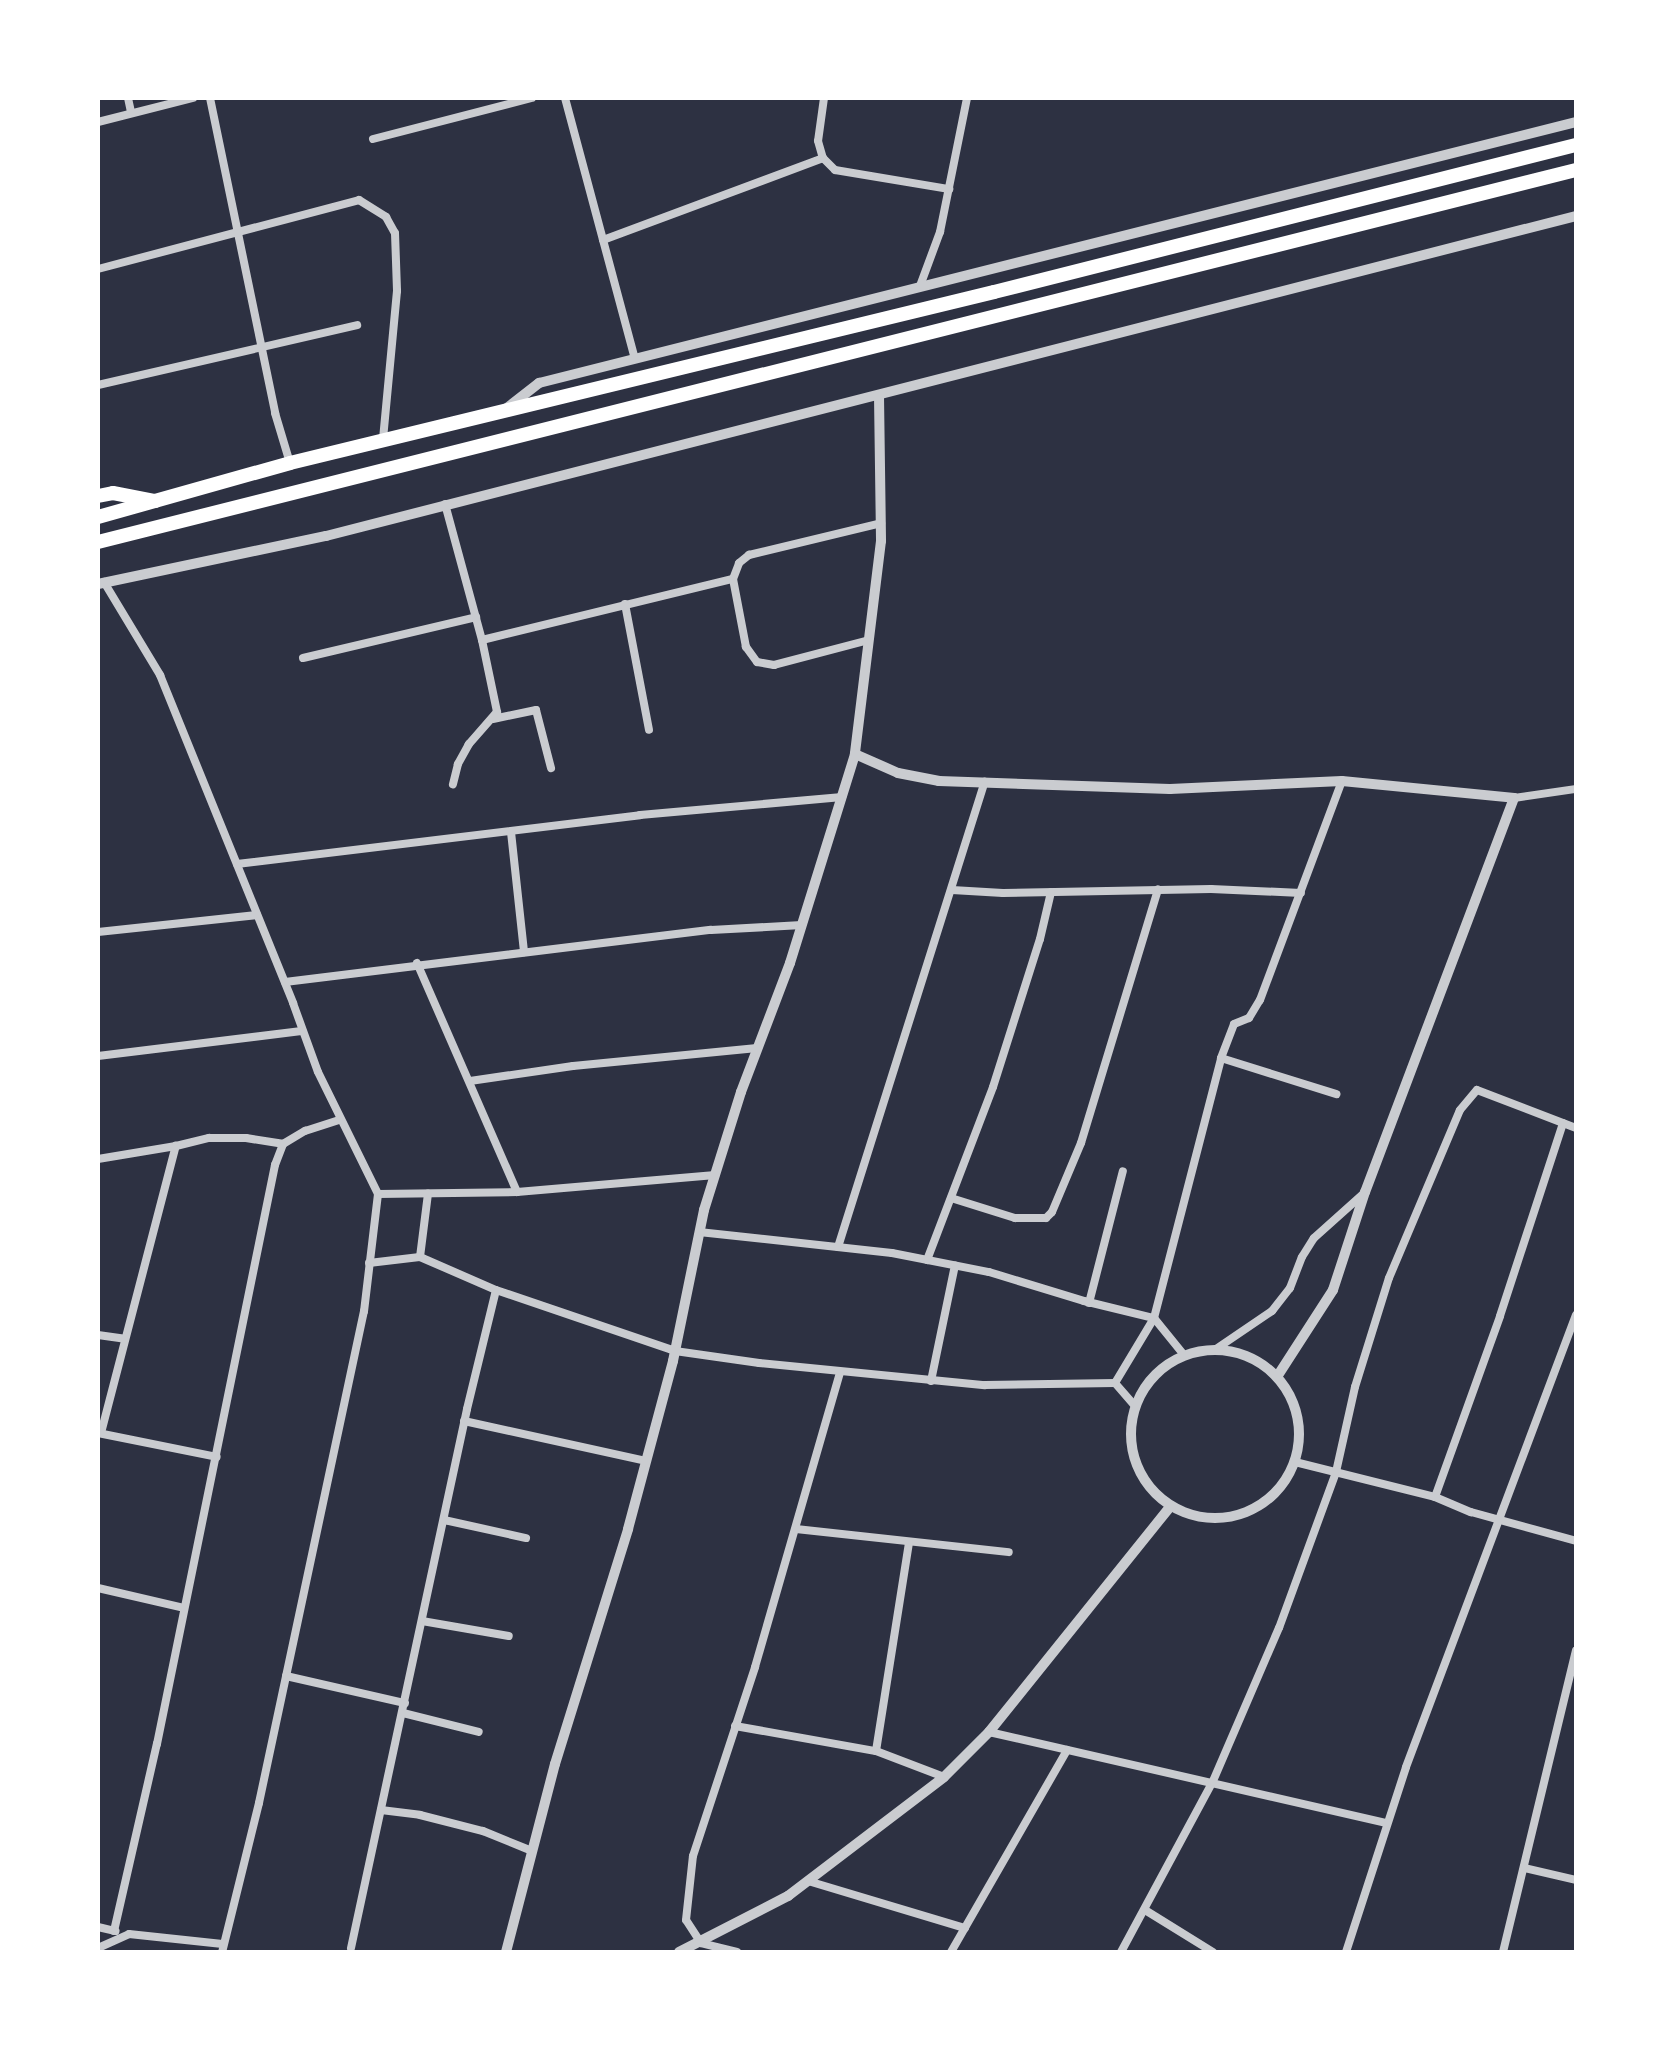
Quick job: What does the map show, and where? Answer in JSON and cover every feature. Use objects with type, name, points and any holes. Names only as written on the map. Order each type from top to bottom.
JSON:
[{"type":"highway","points":[[102,516],[290,463],[1576,145]]},
{"type":"highway","points":[[98,542],[1576,170]]},
{"type":"highway","points":[[98,496],[113,493],[160,501]]},
{"type":"street","points":[[128,98],[131,112]]},
{"type":"street","points":[[98,122],[193,98]]},
{"type":"street","points":[[210,98],[236,233],[290,463]]},
{"type":"street","points":[[373,139],[532,98]]},
{"type":"street","points":[[565,98],[635,359]]},
{"type":"street","points":[[824,98],[818,141],[823,158],[835,170],[949,189]]},
{"type":"street","points":[[920,286],[940,232],[967,98]]},
{"type":"street","points":[[505,410],[539,383],[1576,122]]},
{"type":"street","points":[[603,240],[823,158]]},
{"type":"street","points":[[98,269],[359,200],[386,217],[395,233],[397,291],[383,440]]},
{"type":"street","points":[[98,1927],[222,1948],[259,1803],[364,1311],[378,1194],[338,1120],[160,675],[101,583],[326,536],[1576,216]]},
{"type":"street","points":[[98,385],[357,325]]},
{"type":"street","points":[[506,1952],[532,1851],[646,1461],[715,1175],[802,925],[855,754],[881,523],[879,396]]},
{"type":"street","points":[[445,504],[482,640],[497,712],[469,744],[458,764],[453,784]]},
{"type":"street","points":[[869,640],[774,665],[757,662],[746,647],[733,579],[739,563],[749,555],[881,523]]},
{"type":"street","points":[[482,640],[733,579]]},
{"type":"street","points":[[625,604],[649,730]]},
{"type":"street","points":[[303,658],[476,617]]},
{"type":"street","points":[[493,719],[536,710],[551,768]]},
{"type":"street","points":[[855,754],[898,773],[939,781],[1170,789],[1342,781],[1514,798],[1576,789]]},
{"type":"street","points":[[1115,1383],[1154,1318],[1221,1058],[1234,1024],[1249,1018],[1260,1000],[1342,781]]},
{"type":"street","points":[[838,1247],[985,782]]},
{"type":"street","points":[[237,864],[640,815],[842,797]]},
{"type":"street","points":[[1277,1377],[1333,1290],[1365,1192],[1514,798]]},
{"type":"street","points":[[511,832],[524,952]]},
{"type":"street","points":[[952,890],[1051,892],[1158,889],[1301,893]]},
{"type":"street","points":[[951,1198],[1015,1218],[1046,1218],[1052,1212],[1081,1143],[1158,889]]},
{"type":"street","points":[[927,1260],[993,1087],[1040,939],[1051,892]]},
{"type":"street","points":[[98,932],[257,915]]},
{"type":"street","points":[[285,982],[417,963],[711,930],[802,925]]},
{"type":"street","points":[[417,963],[517,1192]]},
{"type":"street","points":[[98,1056],[301,1031]]},
{"type":"street","points":[[470,1081],[573,1066],[757,1048]]},
{"type":"street","points":[[1221,1058],[1336,1094]]},
{"type":"street","points":[[1121,1952],[1213,1781],[1279,1628],[1336,1472],[1355,1387],[1389,1278],[1460,1110],[1477,1090],[1576,1128]]},
{"type":"street","points":[[114,1931],[157,1744],[275,1165],[283,1144],[305,1131],[338,1120]]},
{"type":"street","points":[[1435,1497],[1500,1316],[1563,1123]]},
{"type":"street","points":[[98,1159],[209,1138],[246,1138],[283,1144]]},
{"type":"street","points":[[176,1146],[100,1433],[217,1457]]},
{"type":"street","points":[[1089,1303],[1123,1171]]},
{"type":"street","points":[[378,1194],[517,1192],[715,1175]]},
{"type":"street","points":[[1216,1349],[1272,1311],[1290,1288],[1302,1257],[1314,1238],[1365,1192]]},
{"type":"street","points":[[420,1257],[428,1194]]},
{"type":"street","points":[[699,1232],[838,1247],[955,1265],[1154,1318],[1184,1355]]},
{"type":"street","points":[[369,1263],[420,1257],[496,1290],[675,1351],[931,1381],[999,1385],[1115,1383],[1135,1406]]},
{"type":"street","points":[[931,1381],[955,1265]]},
{"type":"street","points":[[351,1948],[464,1421],[496,1290]]},
{"type":"street","points":[[1346,1952],[1387,1823],[1576,1315]]},
{"type":"street","points":[[98,1335],[125,1339]]},
{"type":"street","points":[[1216,1349],[1248,1356],[1277,1377],[1293,1400],[1300,1432],[1295,1462],[1280,1488],[1256,1508],[1228,1518],[1193,1515],[1171,1506],[1140,1473],[1130,1440],[1135,1406],[1154,1375],[1184,1355],[1216,1349]]},
{"type":"street","points":[[737,1952],[701,1943],[686,1920],[693,1856],[796,1529],[840,1372]]},
{"type":"street","points":[[464,1421],[646,1461]]},
{"type":"street","points":[[1295,1462],[1435,1497],[1471,1512],[1576,1541]]},
{"type":"street","points":[[679,1952],[701,1943],[808,1881],[944,1777],[989,1732],[1171,1506]]},
{"type":"street","points":[[444,1520],[526,1538]]},
{"type":"street","points":[[796,1529],[1009,1552]]},
{"type":"street","points":[[876,1751],[909,1543]]},
{"type":"street","points":[[98,1588],[184,1608]]},
{"type":"street","points":[[422,1621],[509,1636]]},
{"type":"street","points":[[1503,1952],[1576,1651]]},
{"type":"street","points":[[286,1676],[479,1732]]},
{"type":"street","points":[[735,1726],[876,1751],[944,1777]]},
{"type":"street","points":[[989,1732],[1387,1823]]},
{"type":"street","points":[[951,1952],[1067,1750]]},
{"type":"street","points":[[381,1810],[420,1815],[483,1831],[532,1851]]},
{"type":"street","points":[[1524,1868],[1576,1880]]},
{"type":"street","points":[[808,1881],[965,1928]]},
{"type":"street","points":[[1145,1910],[1213,1952]]},
{"type":"street","points":[[98,1948],[129,1934]]}]
